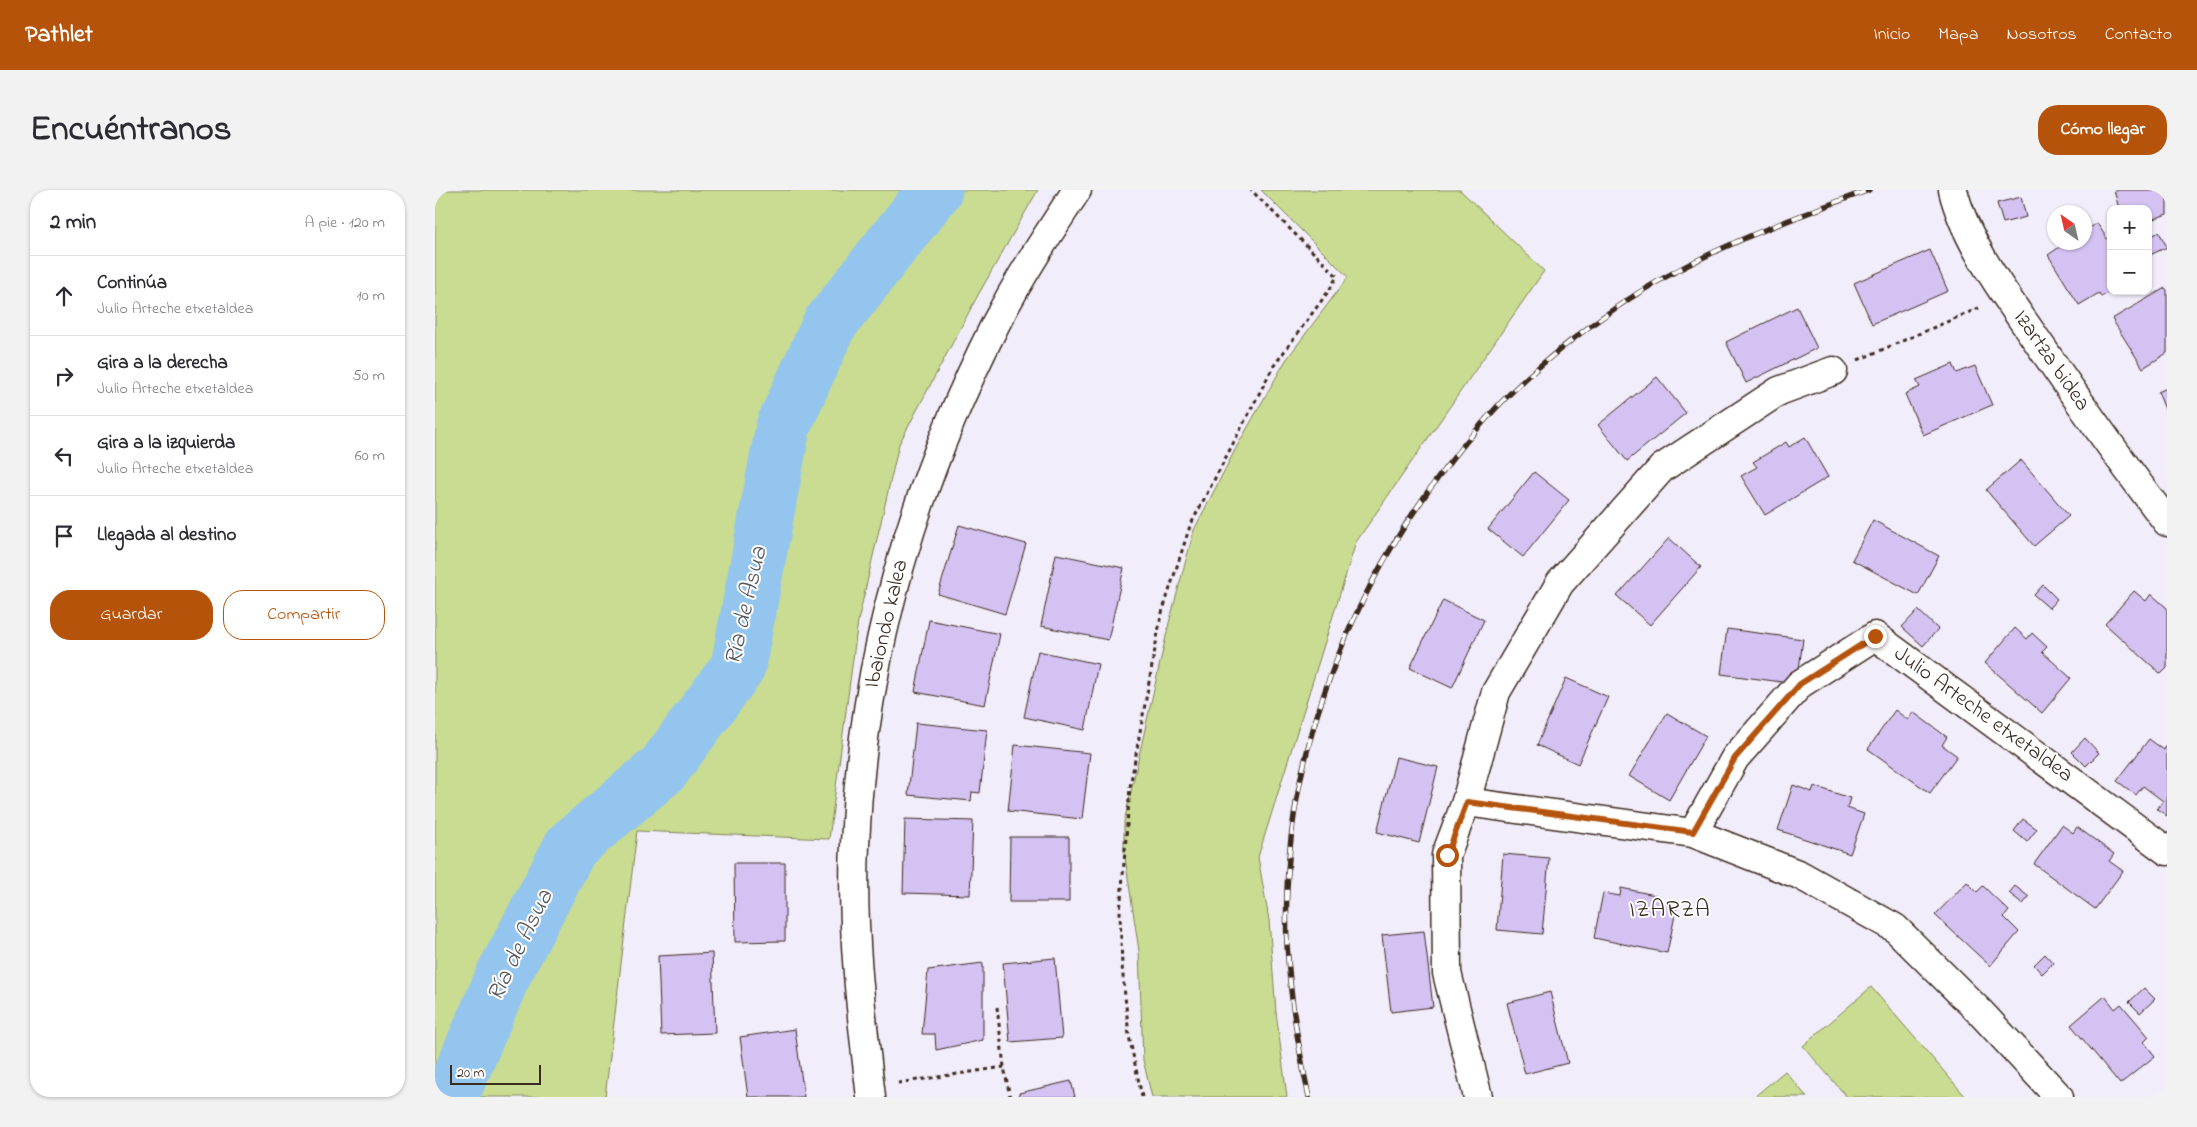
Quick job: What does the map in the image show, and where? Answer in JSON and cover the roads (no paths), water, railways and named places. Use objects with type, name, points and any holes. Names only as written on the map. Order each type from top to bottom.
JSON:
[{"type":"street","name":"Ibaiondo kalea","points":[[871,1097],[857,981],[855,846],[857,803],[868,706],[888,607],[920,498],[945,434],[995,325],[1035,254],[1077,190]]},
{"type":"street","name":"Izartza bidea","points":[[1953,190],[1967,230],[2006,296],[2167,522]]},
{"type":"street","points":[[1478,1097],[1447,973],[1447,855],[1467,802],[1496,692],[1560,582],[1662,468],[1779,391],[1833,371]]},
{"type":"street","name":"Julio Arteche etxetaldea","points":[[1693,832],[1735,758],[1800,684],[1875,636],[2167,851]]},
{"type":"street","points":[[1467,802],[1693,832],[1800,875],[1895,928],[1981,1013],[2059,1097]]},
{"type":"waterway","name":"Ría de Asua","points":[[451,1097],[504,974],[571,846],[663,769],[738,667],[783,427],[829,325],[935,190]]},
{"type":"railway","points":[[1309,1097],[1295,1021],[1287,944],[1288,872],[1297,800],[1313,730],[1335,662],[1365,597],[1400,534],[1440,475],[1486,419],[1548,359],[1600,319],[1646,288],[1708,255],[1771,227],[1869,190]]},
{"type":"district","name":"IZARZA","points":[[1670,910]]}]
